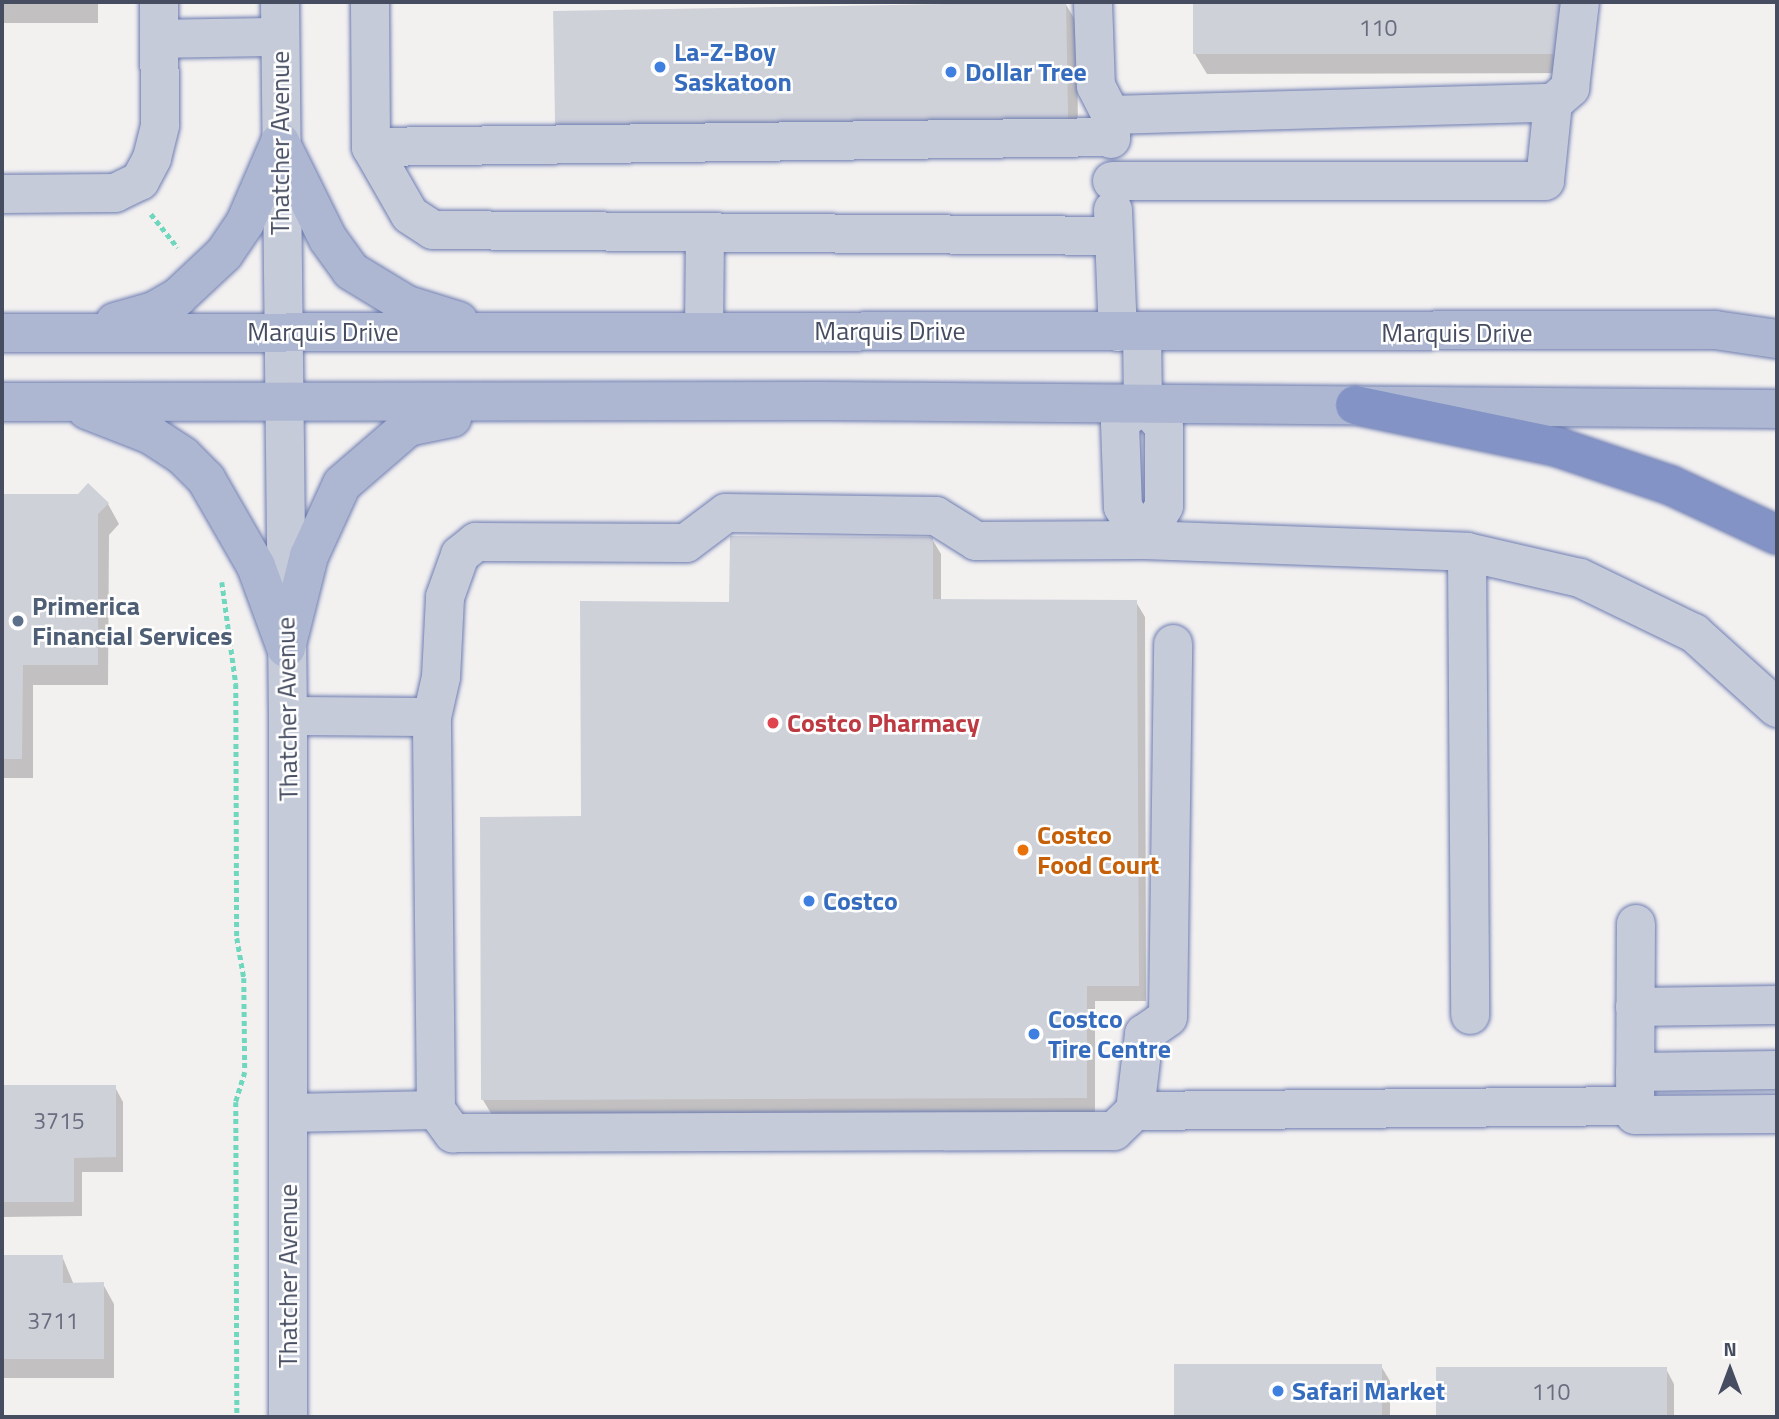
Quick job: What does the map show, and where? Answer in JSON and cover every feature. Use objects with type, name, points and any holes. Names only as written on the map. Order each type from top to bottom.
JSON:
[{"type":"highway","points":[[1355,405],[1557,447],[1671,485],[1777,535]]},
{"type":"main road","points":[[280,142],[328,239],[351,271],[407,304],[494,332]]},
{"type":"main road","points":[[76,333],[153,311],[196,283],[224,254],[245,223],[280,142]]},
{"type":"main road","name":"Marquis Drive","points":[[2,333],[1714,330],[1777,339]]},
{"type":"main road","points":[[2,402],[281,405],[1143,403],[1777,409]]},
{"type":"main road","points":[[61,402],[150,435],[183,456],[206,479],[256,566],[286,648]]},
{"type":"main road","points":[[286,648],[309,556],[342,484],[408,427],[518,404]]},
{"type":"street","points":[[370,2],[371,147],[410,215],[433,230],[1114,236]]},
{"type":"street","points":[[1093,2],[1096,86],[1111,126],[1114,236],[1143,403],[1120,423],[1123,507],[1144,540]]},
{"type":"street","points":[[371,147],[1111,126],[1553,103],[1570,88],[1580,2]]},
{"type":"street","points":[[2,194],[115,193],[140,181],[152,158],[160,125],[159,20],[280,19]]},
{"type":"street","name":"Thatcher Avenue","points":[[280,19],[281,405],[288,716],[288,1417]]},
{"type":"street","points":[[1112,181],[1545,181],[1553,103]]},
{"type":"street","points":[[704,331],[705,232]]},
{"type":"street","points":[[1777,708],[1694,633],[1580,578],[1467,552],[1144,540],[976,541],[936,516],[726,513],[686,543],[476,542],[460,555],[448,586],[441,677],[432,717],[436,1110],[453,1133],[1114,1131],[1135,1111],[1635,1060],[1777,1050]]},
{"type":"street","points":[[1467,552],[1471,1015]]},
{"type":"street","points":[[1135,1111],[1144,1034],[1168,1017],[1174,644]]},
{"type":"street","points":[[288,716],[432,717]]},
{"type":"street","points":[[1636,924],[1635,1115],[1777,1114]]},
{"type":"street","points":[[1635,1060],[1777,1005]]},
{"type":"street","points":[[1635,1060],[1777,1024]]},
{"type":"street","points":[[1635,1060],[1777,1070]]},
{"type":"street","points":[[1635,1060],[1777,1097]]},
{"type":"street","points":[[289,1113],[436,1110]]},
{"type":"path","points":[[129,186],[187,260]]},
{"type":"path","points":[[221,574],[236,684],[237,938],[244,978],[245,1072],[236,1101],[237,1417]]},
{"type":"building","points":[[1066,2],[1068,125],[555,134],[553,11]]},
{"type":"building","points":[[1193,2],[1563,2],[1563,54],[1193,54]]},
{"type":"building","points":[[88,483],[109,503],[98,514],[98,665],[23,665],[22,759],[2,759],[2,494],[78,494]]},
{"type":"building","name":"Costco","points":[[730,536],[933,537],[933,599],[1137,600],[1139,986],[1087,986],[1087,1098],[481,1100],[480,817],[581,816],[580,601],[729,602]]},
{"type":"building","points":[[2,1085],[116,1085],[116,1157],[74,1158],[74,1202],[2,1202]]},
{"type":"building","points":[[2,1255],[63,1255],[63,1283],[104,1282],[104,1359],[2,1359]]},
{"type":"building","name":"Safari Market","points":[[1174,1364],[1382,1364],[1382,1417],[1174,1417]]},
{"type":"building","points":[[1436,1367],[1667,1367],[1667,1417],[1436,1417]]},
{"type":"place","name":"La-Z-Boy Saskatoon","points":[[660,67]]},
{"type":"place","name":"Dollar Tree","points":[[951,72]]},
{"type":"place","name":"Primerica Financial Services","points":[[18,621]]},
{"type":"place","name":"Costco Pharmacy","points":[[773,723]]},
{"type":"place","name":"Costco Food Court","points":[[1023,850]]},
{"type":"place","name":"Costco","points":[[809,901]]},
{"type":"place","name":"Costco Tire Centre","points":[[1034,1034]]},
{"type":"place","name":"Safari Market","points":[[1278,1391]]}]
